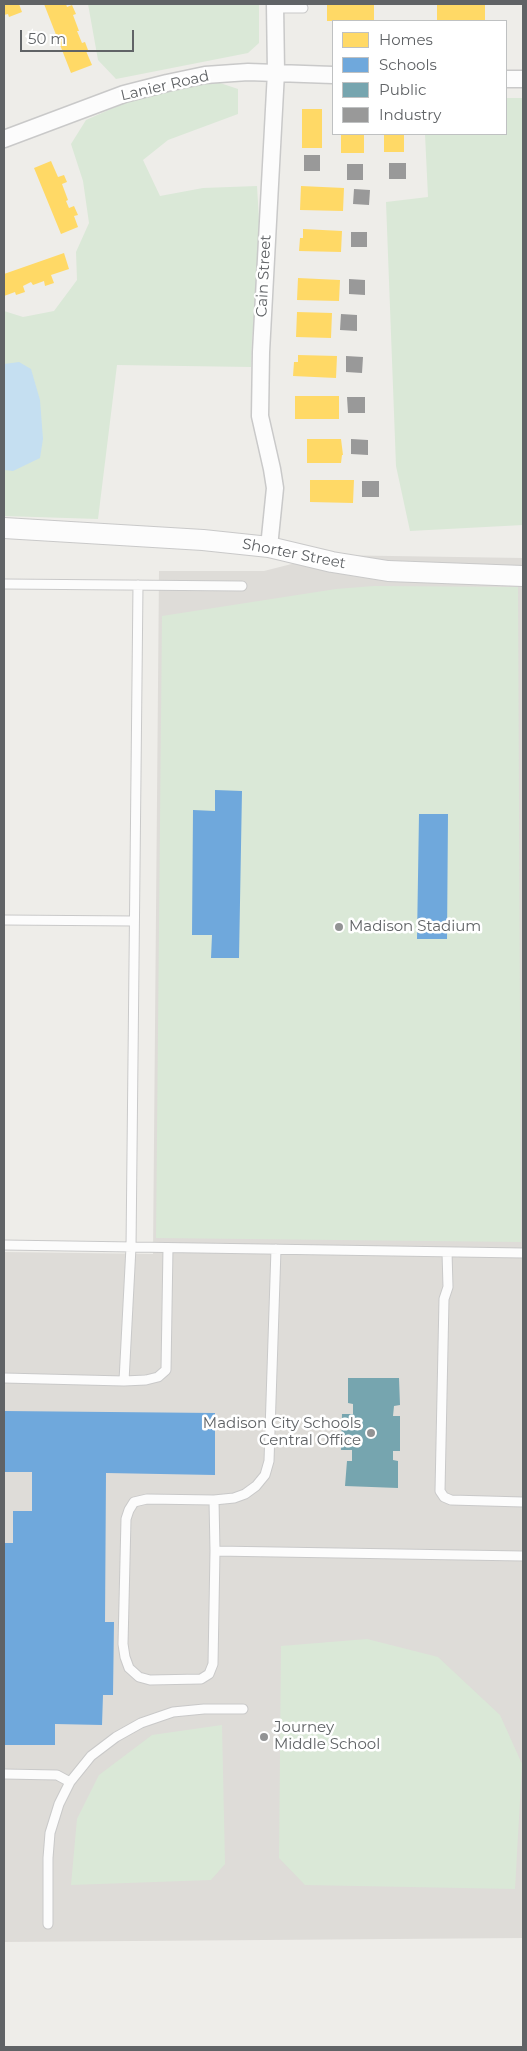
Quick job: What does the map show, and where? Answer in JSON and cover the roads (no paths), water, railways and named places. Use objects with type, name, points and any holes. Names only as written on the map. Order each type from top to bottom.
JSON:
[{"type":"street","name":"Cain Street","points":[[269,547],[275,488],[260,416],[260,380],[276,72],[275,6]]},
{"type":"street","name":"Lanier Road","points":[[4,139],[124,94],[166,83],[205,76],[276,72],[332,75]]},
{"type":"street","points":[[507,79],[523,79]]},
{"type":"street","name":"Shorter Street","points":[[4,528],[203,540],[269,547],[332,562],[388,571],[523,576]]},
{"type":"lane","points":[[275,6],[303,8]]},
{"type":"lane","points":[[4,584],[242,586]]},
{"type":"lane","points":[[124,1380],[131,1247],[138,585]]},
{"type":"lane","points":[[4,920],[134,921]]},
{"type":"lane","points":[[4,1245],[523,1253]]},
{"type":"lane","points":[[4,1378],[146,1380],[158,1377],[166,1370],[168,1248]]},
{"type":"lane","points":[[214,1500],[213,1664],[208,1674],[201,1679],[150,1680],[139,1677],[129,1668],[123,1644],[126,1519],[134,1502],[146,1499],[214,1500],[234,1498],[245,1494],[256,1486],[265,1475],[269,1461],[276,1249]]},
{"type":"lane","points":[[447,1252],[448,1287],[444,1299],[440,1491],[444,1497],[451,1500],[523,1502]]},
{"type":"lane","points":[[215,1551],[523,1556]]},
{"type":"lane","points":[[48,1924],[50,1833],[59,1804],[70,1782],[91,1756],[116,1737],[142,1723],[173,1712],[204,1709],[243,1710]]},
{"type":"lane","points":[[4,1774],[57,1775],[70,1782]]},
{"type":"water","points":[[19,362],[31,369],[40,400],[43,439],[40,458],[13,471],[4,470],[4,364]]},
{"type":"place","name":"Madison Stadium","points":[[339,927]]},
{"type":"place","name":"Madison City Schools Central Office","points":[[371,1433]]},
{"type":"place","name":"Journey Middle School","points":[[264,1737]]}]
